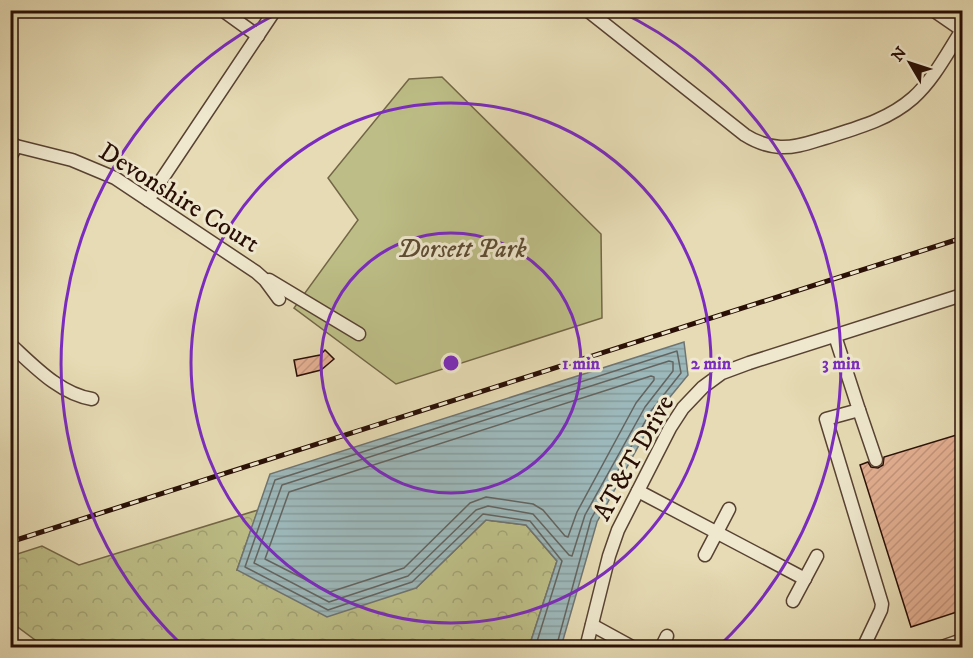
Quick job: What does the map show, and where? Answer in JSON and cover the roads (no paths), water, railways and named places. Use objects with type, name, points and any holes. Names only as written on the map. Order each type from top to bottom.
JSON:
[{"type":"street","points":[[222,10],[258,36]]},
{"type":"street","points":[[148,200],[275,10]]},
{"type":"street","points":[[586,10],[745,135],[761,143],[781,147],[802,145],[867,125],[897,111],[911,100],[929,81],[963,30],[933,10]]},
{"type":"street","points":[[10,158],[13,144]]},
{"type":"street","name":"Devonshire Court","points":[[13,144],[92,167],[115,178],[256,272],[279,299]]},
{"type":"street","points":[[256,272],[359,334]]},
{"type":"street","name":"AT&T Drive","points":[[586,648],[615,538],[670,428],[683,408],[703,387],[722,373],[749,363],[963,295]]},
{"type":"street","points":[[835,336],[876,460]]},
{"type":"street","points":[[10,344],[62,388],[92,399]]},
{"type":"street","points":[[859,410],[825,419],[882,604],[862,648]]},
{"type":"street","points":[[638,491],[805,579]]},
{"type":"street","points":[[705,555],[729,509]]},
{"type":"street","points":[[793,601],[817,556]]},
{"type":"street","points":[[592,625],[634,648]]},
{"type":"street","points":[[661,648],[667,636]]},
{"type":"street","points":[[939,648],[963,640]]},
{"type":"water","points":[[684,342],[688,375],[656,414],[597,522],[561,647],[529,647],[557,561],[526,525],[486,520],[416,588],[327,617],[237,570],[270,474]]},
{"type":"railway","points":[[10,542],[962,238]]},
{"type":"park label","name":"Dorsett Park","points":[[462,249]]}]
